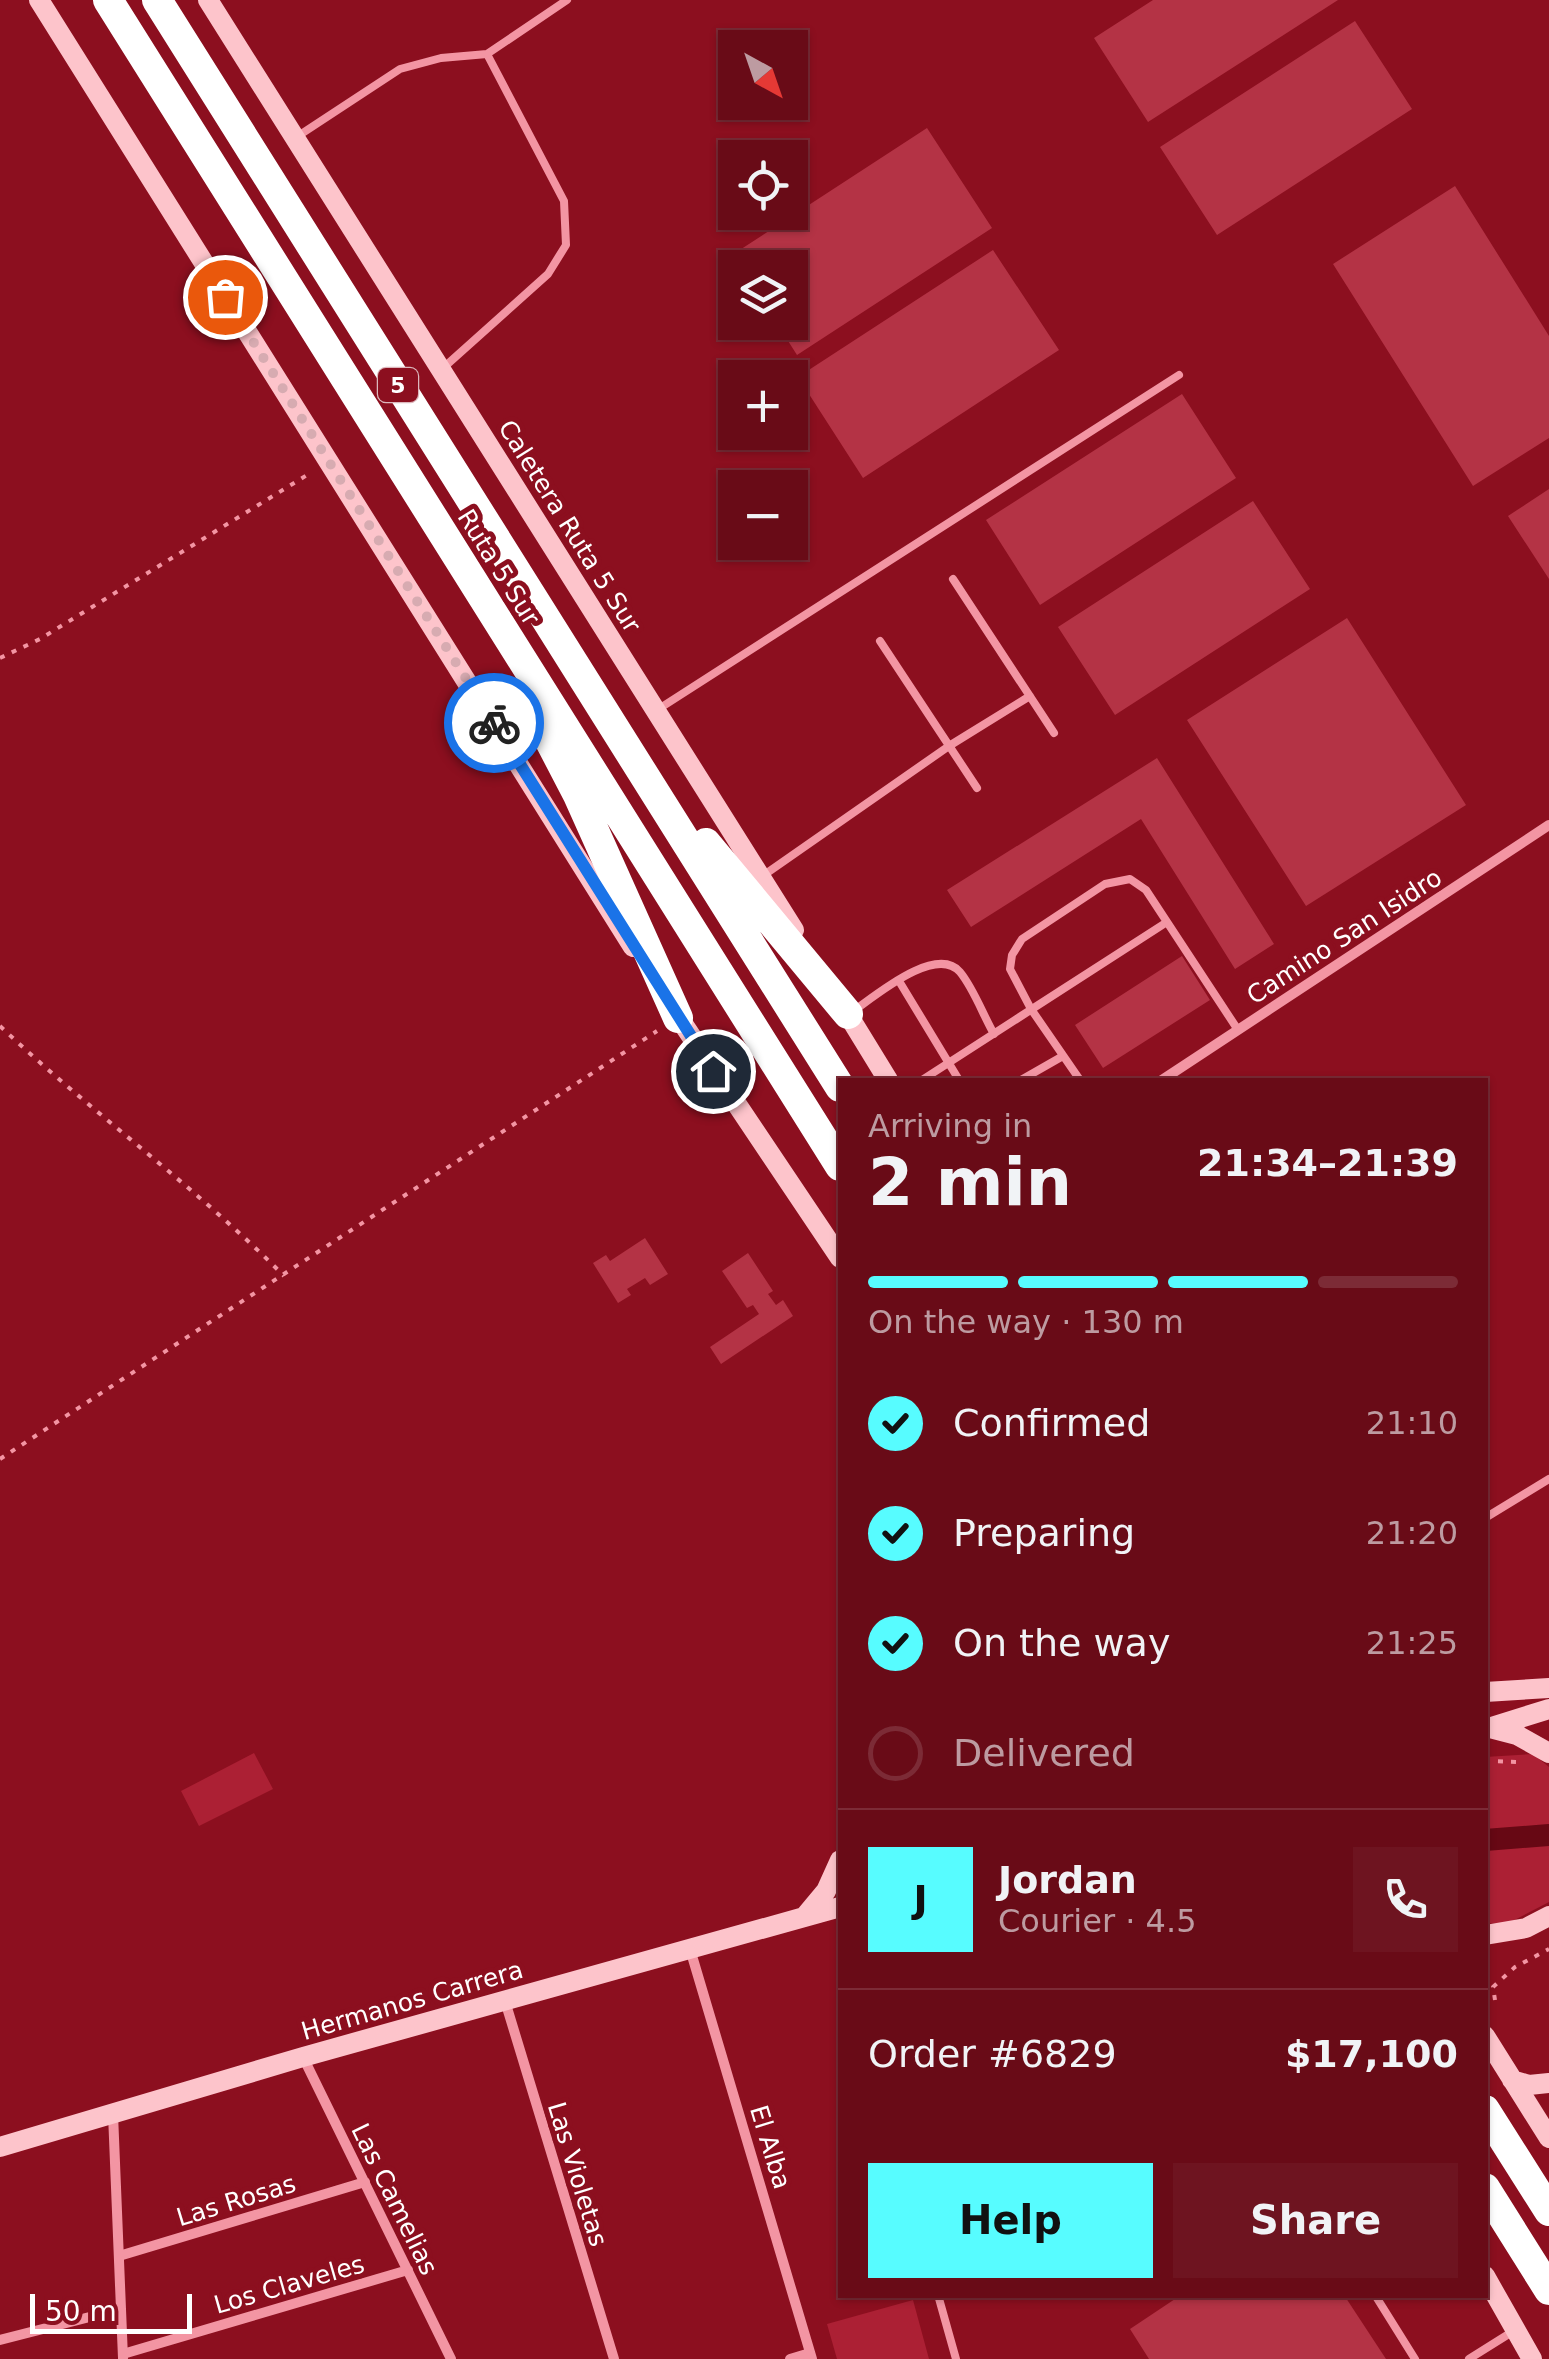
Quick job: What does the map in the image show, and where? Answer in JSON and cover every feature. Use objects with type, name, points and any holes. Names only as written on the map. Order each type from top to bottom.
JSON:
[{"type":"highway","name":"Ruta 5 Sur","points":[[108,0],[838,1163]]},
{"type":"highway","name":"Ruta 5 Sur","points":[[157,0],[838,1084]]},
{"type":"highway","points":[[467,573],[578,796],[678,1018]]},
{"type":"highway","points":[[622,743],[848,1014]]},
{"type":"highway","points":[[1488,2115],[1549,2211]]},
{"type":"highway","points":[[1488,2193],[1549,2290]]},
{"type":"main road","points":[[39,0],[678,1018],[838,1255]]},
{"type":"main road","name":"Caletera Ruta 5 Sur","points":[[208,0],[887,1078]]},
{"type":"main road","points":[[1488,1692],[1549,1688]]},
{"type":"main road","points":[[1488,1728],[1549,1709]]},
{"type":"main road","points":[[1488,1728],[1516,1735],[1549,1754]]},
{"type":"main road","points":[[804,1917],[826,1891],[838,1864]]},
{"type":"main road","name":"Hermanos Carrera","points":[[0,2147],[504,2000],[838,1910]]},
{"type":"main road","points":[[1488,1934],[1526,1928],[1549,1916]]},
{"type":"main road","points":[[1488,2041],[1549,2138]]},
{"type":"main road","points":[[1512,2080],[1529,2085],[1549,2083]]},
{"type":"main road","points":[[1488,2281],[1532,2359]]},
{"type":"street","name":"Camino San Isidro","points":[[1165,1078],[1549,826]]},
{"type":"street","name":"El Alba","points":[[690,1948],[811,2356]]},
{"type":"street","name":"Las Violetas","points":[[504,2000],[614,2359]]},
{"type":"street","name":"Las Camelias","points":[[303,2057],[451,2359]]},
{"type":"street","points":[[113,2114],[123,2356]]},
{"type":"street","name":"Las Rosas","points":[[119,2256],[365,2182]]},
{"type":"street","name":"Los Claveles","points":[[123,2356],[408,2270]]},
{"type":"street","points":[[0,2340],[121,2308]]},
{"type":"street","points":[[790,2359],[811,2356]]},
{"type":"lane","points":[[295,138],[400,69],[441,58],[487,54],[567,0]]},
{"type":"lane","points":[[442,368],[548,274],[566,245],[564,202],[487,54]]},
{"type":"lane","points":[[656,710],[1179,375]]},
{"type":"lane","points":[[953,579],[1054,734]]},
{"type":"lane","points":[[880,641],[977,788]]},
{"type":"lane","points":[[760,878],[949,746],[1030,696]]},
{"type":"lane","points":[[1079,1078],[1032,1010],[1010,969],[1012,956],[1022,940],[1105,884],[1130,879],[1146,890],[1238,1030]]},
{"type":"lane","points":[[925,1078],[1166,922]]},
{"type":"lane","points":[[848,1014],[928,964],[945,962],[959,971],[994,1034]]},
{"type":"lane","points":[[899,981],[958,1078]]},
{"type":"lane","points":[[1025,1078],[1064,1056]]},
{"type":"lane","points":[[1488,1516],[1549,1478]]},
{"type":"lane","points":[[939,2298],[956,2359]]},
{"type":"lane","points":[[1378,2298],[1415,2359]]},
{"type":"lane","points":[[1469,2359],[1516,2330]]},
{"type":"path","points":[[0,658],[40,639],[329,462]]},
{"type":"path","points":[[0,1459],[678,1018]]},
{"type":"path","points":[[0,1026],[84,1103],[213,1208],[284,1276]]},
{"type":"path","points":[[1495,2000],[1494,1988],[1504,1977],[1549,1949]]},
{"type":"shaded area","points":[[254,1753],[273,1789],[199,1826],[181,1791]]},
{"type":"shaded area","points":[[1533,1754],[1549,1767],[1549,1902],[1507,1924],[1488,1923],[1488,1757]]},
{"type":"shaded area","points":[[913,2300],[929,2359],[837,2359],[827,2324]]},
{"type":"building","points":[[1153,0],[1338,0],[1148,122],[1094,38]]},
{"type":"building","points":[[1355,21],[1412,109],[1217,235],[1160,147]]},
{"type":"building","points":[[927,128],[992,228],[797,355],[787,340],[808,340],[808,250],[740,250],[770,230],[808,230],[808,206]]},
{"type":"building","points":[[1455,186],[1549,336],[1549,438],[1473,486],[1333,264]]},
{"type":"building","points":[[993,250],[1059,350],[863,478],[808,393],[808,370]]},
{"type":"building","points":[[1182,394],[1236,478],[1040,605],[986,520]]},
{"type":"building","points":[[1549,489],[1549,579],[1508,516]]},
{"type":"building","points":[[1253,501],[1310,589],[1115,715],[1058,627]]},
{"type":"building","points":[[1347,618],[1466,805],[1306,906],[1187,720]]},
{"type":"building","points":[[1157,758],[1274,944],[1235,969],[1141,819],[971,927],[947,890]]},
{"type":"building","points":[[1182,956],[1210,1000],[1103,1068],[1075,1025]]},
{"type":"building","points":[[645,1238],[668,1274],[650,1285],[645,1278],[627,1289],[631,1295],[618,1303],[593,1263],[606,1255],[610,1261]]},
{"type":"building","points":[[748,1253],[773,1291],[768,1294],[776,1305],[783,1300],[793,1316],[721,1364],[710,1347],[759,1314],[753,1305],[747,1308],[722,1271]]},
{"type":"building","points":[[1346,2298],[1386,2359],[1149,2359],[1130,2329],[1175,2299]]},
{"type":"waterway","points":[[1488,1840],[1549,1835]]},
{"type":"way so far","points":[[225,297],[494,723]]},
{"type":"route","points":[[494,723],[713,1071]]}]
